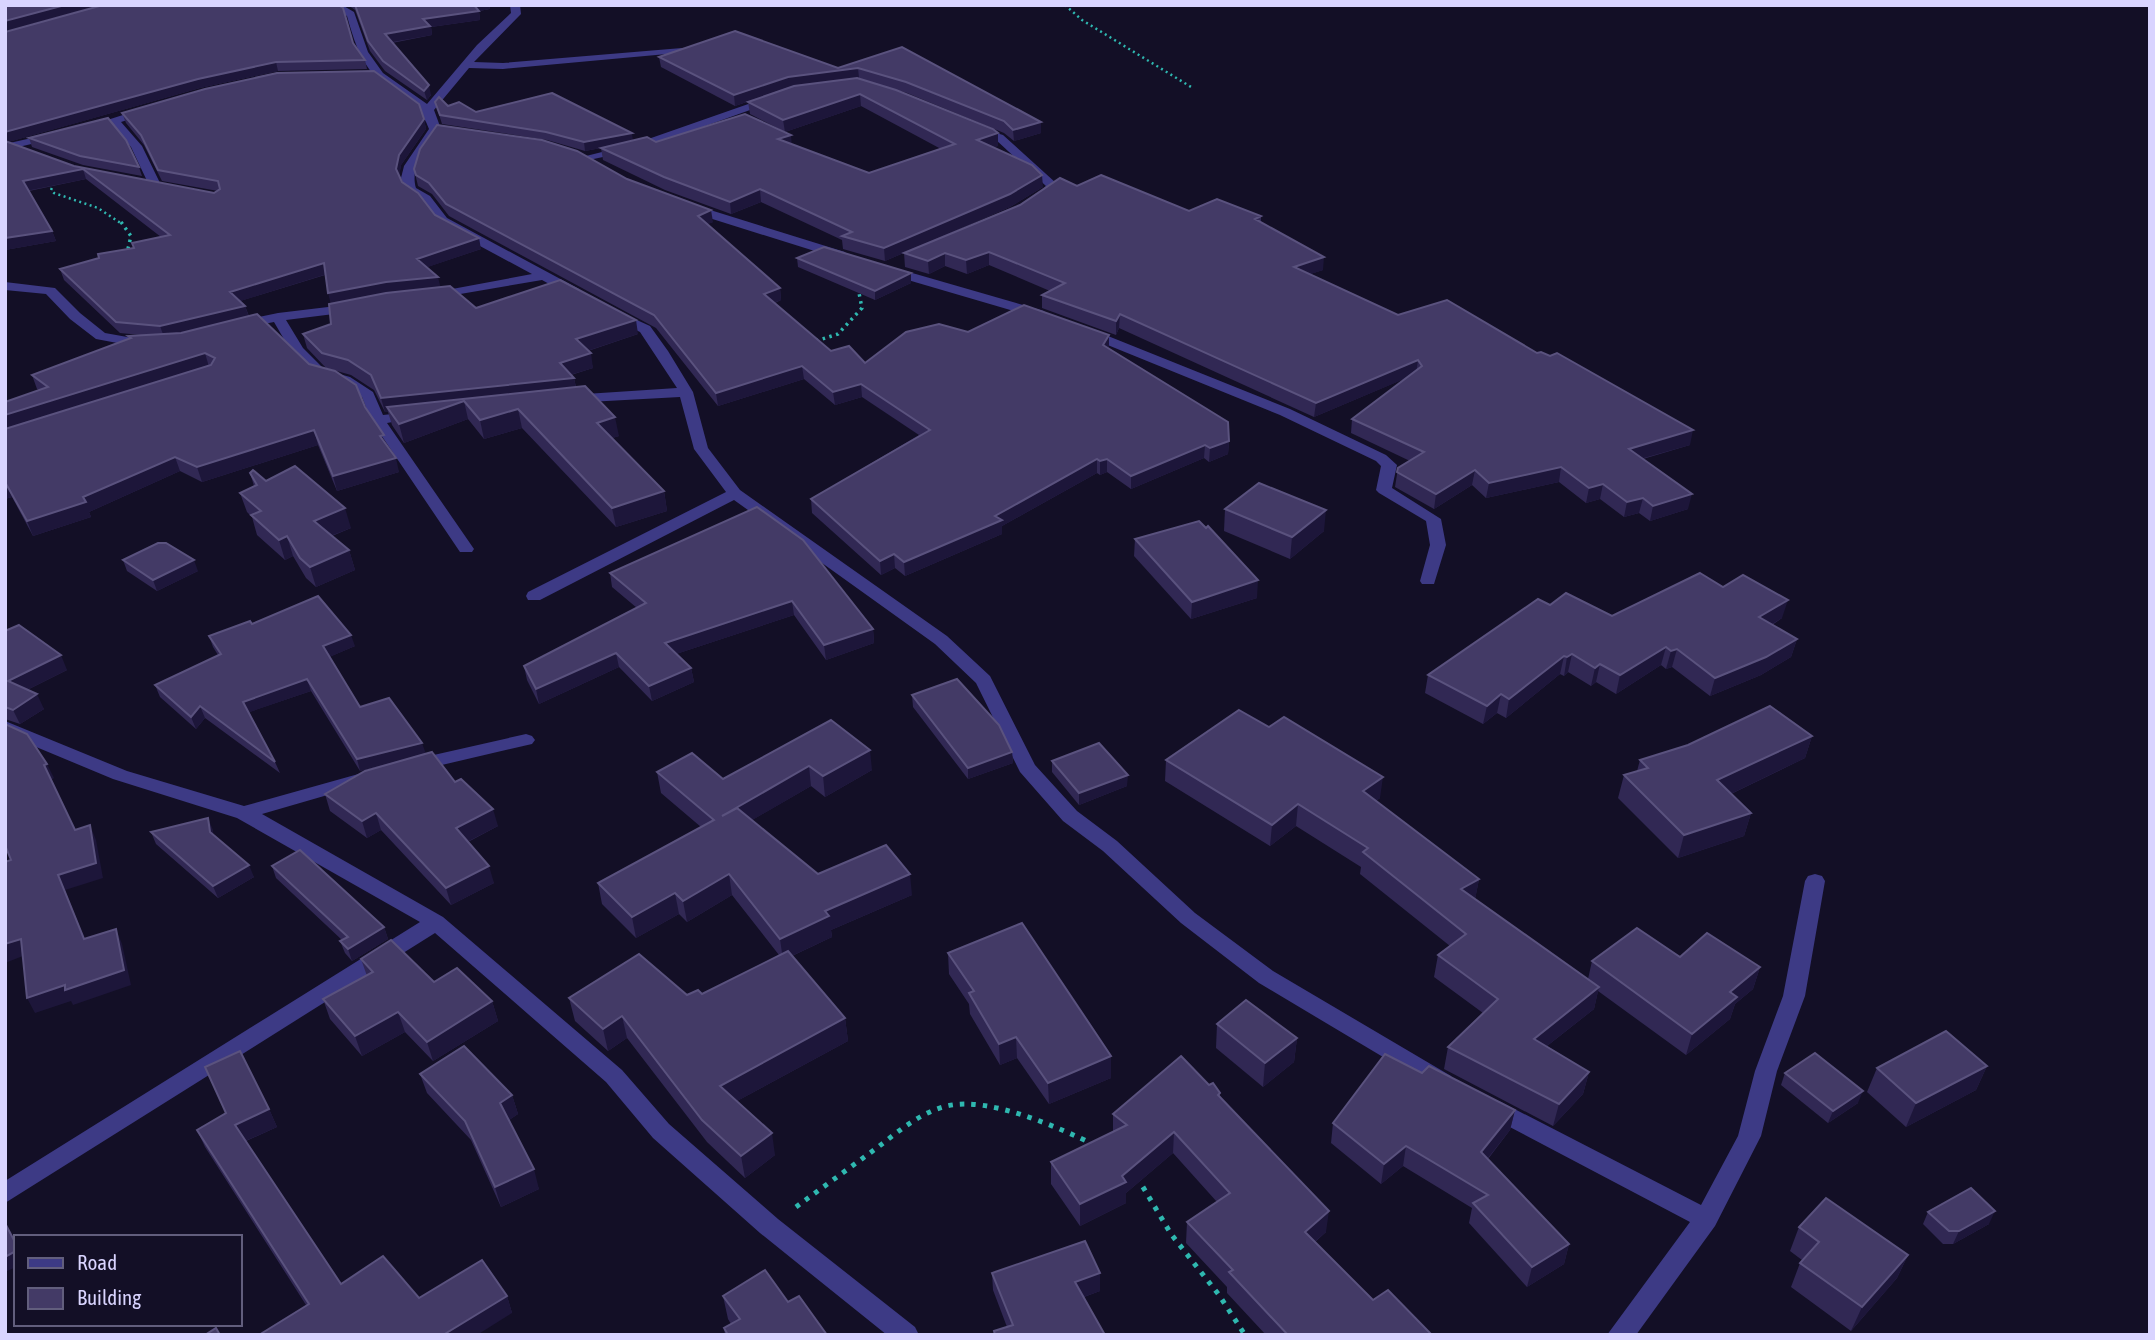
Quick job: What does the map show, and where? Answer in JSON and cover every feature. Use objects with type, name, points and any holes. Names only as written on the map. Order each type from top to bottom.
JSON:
[{"type":"street","points":[[335,5],[351,14],[372,75],[428,110],[442,130],[410,166],[407,178],[411,190],[426,199],[443,221],[645,329],[686,392],[701,449],[735,493],[941,640],[984,681],[1027,768],[1069,816],[1110,846],[1188,918],[1266,977],[1427,1074],[1706,1219]]},
{"type":"street","points":[[428,110],[491,35],[516,14],[515,5]]},
{"type":"street","points":[[466,65],[503,66],[678,50]]},
{"type":"street","points":[[600,167],[580,157],[637,147],[783,95]]},
{"type":"street","points":[[73,132],[153,109]]},
{"type":"street","points":[[114,120],[136,146],[155,183]]},
{"type":"street","points":[[962,124],[999,136],[1052,185],[1053,189],[1049,193],[1027,206]]},
{"type":"street","points":[[8,147],[61,134]]},
{"type":"street","points":[[8,147],[37,156]]},
{"type":"street","points":[[682,204],[871,265],[1056,320]]},
{"type":"street","points":[[871,265],[903,261]]},
{"type":"street","points":[[425,297],[543,276]]},
{"type":"street","points":[[5,286],[50,291],[101,336],[120,341],[157,344]]},
{"type":"street","points":[[224,329],[278,317],[366,306]]},
{"type":"street","points":[[278,317],[297,350],[320,373],[345,380],[368,395],[378,420],[466,549]]},
{"type":"street","points":[[1079,328],[1285,412],[1381,458],[1389,465],[1384,490],[1433,519],[1438,545],[1428,581]]},
{"type":"street","points":[[552,401],[591,396],[686,392]]},
{"type":"street","points":[[378,420],[433,412]]},
{"type":"street","points":[[534,596],[735,493]]},
{"type":"street","points":[[5,727],[120,775],[244,813],[436,922],[614,1076],[661,1131],[769,1226],[906,1335]]},
{"type":"street","points":[[404,768],[526,740]]},
{"type":"street","points":[[244,813],[377,775]]},
{"type":"street","points":[[1620,1335],[1706,1219],[1749,1136],[1766,1071],[1794,996],[1815,881]]},
{"type":"street","points":[[5,1194],[436,922]]},
{"type":"path","points":[[1065,5],[1082,20],[1191,87]]},
{"type":"path","points":[[56,181],[51,187],[54,193],[102,210],[123,222],[131,236],[124,263]]},
{"type":"path","points":[[805,345],[838,334],[862,308],[859,293],[871,265]]},
{"type":"path","points":[[769,1226],[916,1119],[954,1104],[992,1108],[1072,1133],[1105,1149]]},
{"type":"path","points":[[1133,1171],[1171,1234],[1219,1295],[1245,1335]]},
{"type":"building","points":[[5,5],[65,5],[5,21]]},
{"type":"building","points":[[103,5],[338,5],[343,8],[353,43],[365,60],[276,62],[198,79],[5,132],[5,32]]},
{"type":"building","points":[[355,5],[474,5],[479,11],[423,19],[430,26],[385,34],[429,85],[424,91],[383,61],[368,41]]},
{"type":"building","points":[[735,31],[838,68],[902,47],[1041,122],[1013,130],[1004,121],[906,82],[858,68],[788,77],[734,95],[659,57]]},
{"type":"building","points":[[374,71],[419,104],[424,119],[399,155],[396,169],[402,182],[418,193],[435,215],[479,238],[417,259],[438,277],[386,282],[328,293],[324,263],[230,292],[245,306],[160,326],[116,322],[60,269],[99,258],[98,254],[134,248],[132,243],[170,235],[83,169],[23,181],[52,231],[5,238],[5,141],[74,166],[214,193],[220,189],[218,181],[158,170],[141,135],[122,113],[205,89],[277,73]]},
{"type":"building","points":[[857,78],[896,90],[993,129],[998,133],[977,140],[1032,165],[1042,175],[1010,194],[884,248],[842,236],[852,232],[760,189],[730,202],[664,177],[601,148],[647,137],[656,142],[745,114],[791,135],[778,139],[869,173],[955,144],[860,94],[783,120],[748,102],[794,86]]},
{"type":"building","points":[[552,93],[632,133],[584,142],[546,132],[440,115],[435,102],[439,97],[448,106],[459,102],[476,112]]},
{"type":"building","points":[[108,118],[126,140],[139,167],[80,156],[29,138]]},
{"type":"building","points":[[437,125],[542,140],[577,151],[627,179],[711,210],[698,216],[780,288],[764,294],[831,351],[849,346],[865,363],[906,332],[939,324],[968,332],[1024,305],[1109,335],[1103,345],[1228,422],[1229,441],[1210,448],[1205,445],[1131,476],[1107,459],[1097,459],[995,516],[1002,520],[904,562],[894,554],[880,561],[811,499],[930,430],[861,384],[833,392],[802,366],[716,393],[654,315],[446,204],[429,183],[416,175],[414,169],[420,149]]},
{"type":"building","points":[[1101,175],[1189,211],[1217,199],[1261,216],[1255,219],[1324,257],[1294,267],[1398,315],[1447,300],[1537,353],[1550,356],[1557,353],[1693,430],[1629,449],[1692,494],[1653,506],[1643,498],[1627,502],[1603,484],[1589,488],[1561,467],[1489,483],[1475,470],[1436,494],[1397,472],[1398,468],[1424,452],[1352,419],[1422,366],[1418,360],[1316,403],[1120,314],[1116,321],[1042,295],[1065,283],[989,252],[966,260],[945,253],[928,261],[904,253],[1020,205],[1060,178],[1077,186]]},
{"type":"building","points":[[824,247],[911,273],[875,291],[797,258]]},
{"type":"building","points":[[560,280],[636,320],[576,339],[591,353],[560,363],[574,378],[381,398],[371,375],[348,360],[322,353],[303,334],[331,324],[329,304],[386,293],[450,286],[476,308]]},
{"type":"building","points":[[257,314],[309,364],[335,371],[356,385],[365,407],[384,435],[380,436],[396,458],[333,476],[314,430],[197,467],[175,457],[83,497],[86,502],[27,521],[5,482],[5,429],[211,365],[215,358],[205,353],[5,415],[5,402],[48,387],[32,375],[131,338],[128,336],[181,333]]},
{"type":"building","points":[[585,386],[615,417],[597,423],[664,491],[612,508],[518,409],[480,420],[464,401],[399,424],[387,407]]},
{"type":"building","points":[[295,466],[345,508],[314,521],[349,550],[310,567],[300,558],[287,536],[279,540],[251,515],[261,511],[240,493],[257,485],[250,473],[253,470],[266,481]]},
{"type":"building","points":[[1259,483],[1326,510],[1292,537],[1225,509]]},
{"type":"building","points":[[757,507],[803,540],[873,629],[824,645],[792,601],[665,643],[691,668],[649,686],[616,653],[536,689],[524,666],[646,603],[610,573]]},
{"type":"building","points":[[1199,521],[1206,528],[1208,526],[1258,580],[1192,602],[1135,539]]},
{"type":"building","points":[[158,543],[166,543],[194,560],[153,580],[123,560]]},
{"type":"building","points":[[1700,573],[1723,587],[1743,575],[1788,600],[1759,617],[1797,639],[1766,657],[1715,678],[1677,649],[1671,651],[1666,647],[1620,675],[1600,664],[1595,668],[1572,654],[1564,656],[1509,699],[1501,694],[1487,706],[1428,675],[1538,599],[1550,605],[1566,593],[1612,616]]},
{"type":"building","points":[[318,596],[351,635],[323,646],[360,707],[389,698],[422,743],[357,759],[307,679],[243,702],[275,762],[200,706],[191,717],[155,685],[221,654],[209,636],[250,621],[252,624]]},
{"type":"building","points":[[19,625],[61,655],[8,681],[37,694],[13,710],[5,707],[5,631]]},
{"type":"building","points":[[957,679],[999,725],[1012,752],[968,768],[912,695]]},
{"type":"building","points":[[1770,706],[1812,736],[1717,780],[1751,813],[1684,835],[1624,775],[1648,768],[1640,760],[1688,745]]},
{"type":"building","points":[[1239,710],[1269,727],[1284,717],[1383,777],[1363,791],[1479,879],[1461,889],[1599,987],[1534,1039],[1589,1072],[1559,1104],[1448,1047],[1498,999],[1438,955],[1466,934],[1363,852],[1368,848],[1298,804],[1272,825],[1166,760]]},
{"type":"building","points":[[831,720],[870,750],[823,776],[809,766],[722,816],[737,808],[818,874],[886,845],[910,874],[825,911],[829,916],[780,939],[729,874],[683,901],[675,893],[632,917],[598,883],[714,820],[657,772],[692,753],[723,779]]},
{"type":"building","points":[[5,724],[27,734],[47,764],[44,765],[75,830],[90,825],[96,863],[58,875],[84,939],[116,929],[124,970],[65,990],[65,985],[27,998],[21,939],[5,944],[5,862],[11,860],[5,845]]},
{"type":"building","points":[[1099,743],[1128,775],[1079,793],[1052,761]]},
{"type":"building","points":[[432,752],[455,782],[461,779],[493,809],[456,828],[489,866],[446,888],[376,813],[362,821],[325,794],[365,771]]},
{"type":"building","points":[[208,818],[210,832],[249,865],[213,886],[151,832]]},
{"type":"building","points":[[300,850],[384,927],[348,949],[340,941],[348,937],[272,866]]},
{"type":"building","points":[[1022,923],[1111,1056],[1048,1083],[1016,1037],[999,1044],[969,993],[974,991],[948,953]]},
{"type":"building","points":[[1637,928],[1680,957],[1707,933],[1760,967],[1730,992],[1737,997],[1692,1034],[1592,961]]},
{"type":"building","points":[[391,940],[434,982],[457,968],[492,1001],[427,1042],[398,1012],[355,1036],[323,999],[373,972],[361,959]]},
{"type":"building","points":[[788,951],[845,1018],[720,1086],[772,1133],[741,1156],[702,1120],[622,1016],[603,1029],[569,998],[639,954],[687,995],[698,990],[702,994]]},
{"type":"building","points":[[1246,1000],[1297,1038],[1265,1063],[1217,1024]]},
{"type":"building","points":[[1946,1031],[1987,1066],[1916,1103],[1877,1068]]},
{"type":"building","points":[[464,1046],[512,1095],[500,1103],[534,1169],[495,1187],[465,1121],[420,1074]]},
{"type":"building","points":[[240,1051],[269,1109],[235,1125],[341,1284],[383,1256],[419,1298],[482,1260],[507,1296],[443,1335],[259,1335],[309,1304],[197,1130],[226,1113],[205,1067]]},
{"type":"building","points":[[1815,1053],[1863,1091],[1833,1111],[1785,1073]]},
{"type":"building","points":[[1385,1054],[1422,1073],[1429,1066],[1515,1110],[1481,1152],[1569,1244],[1532,1267],[1473,1203],[1488,1195],[1406,1146],[1384,1164],[1333,1123]]},
{"type":"building","points":[[1181,1056],[1209,1085],[1213,1083],[1220,1093],[1218,1095],[1329,1211],[1305,1232],[1373,1300],[1388,1290],[1432,1335],[1288,1335],[1229,1272],[1233,1270],[1187,1222],[1230,1193],[1174,1132],[1122,1176],[1126,1182],[1080,1204],[1051,1162],[1127,1125],[1113,1114]]},
{"type":"building","points":[[1971,1188],[1995,1211],[1959,1231],[1949,1231],[1928,1212]]},
{"type":"building","points":[[1826,1198],[1908,1255],[1862,1307],[1800,1263],[1819,1242],[1799,1227]]},
{"type":"building","points":[[5,1226],[14,1240],[14,1252],[5,1257]]},
{"type":"building","points":[[1085,1241],[1100,1273],[1075,1282],[1105,1335],[995,1335],[994,1331],[1013,1325],[992,1273]]},
{"type":"building","points":[[765,1270],[788,1302],[799,1296],[827,1335],[728,1335],[724,1328],[740,1319],[723,1296]]},
{"type":"building","points":[[216,1328],[220,1335],[205,1335]]}]
